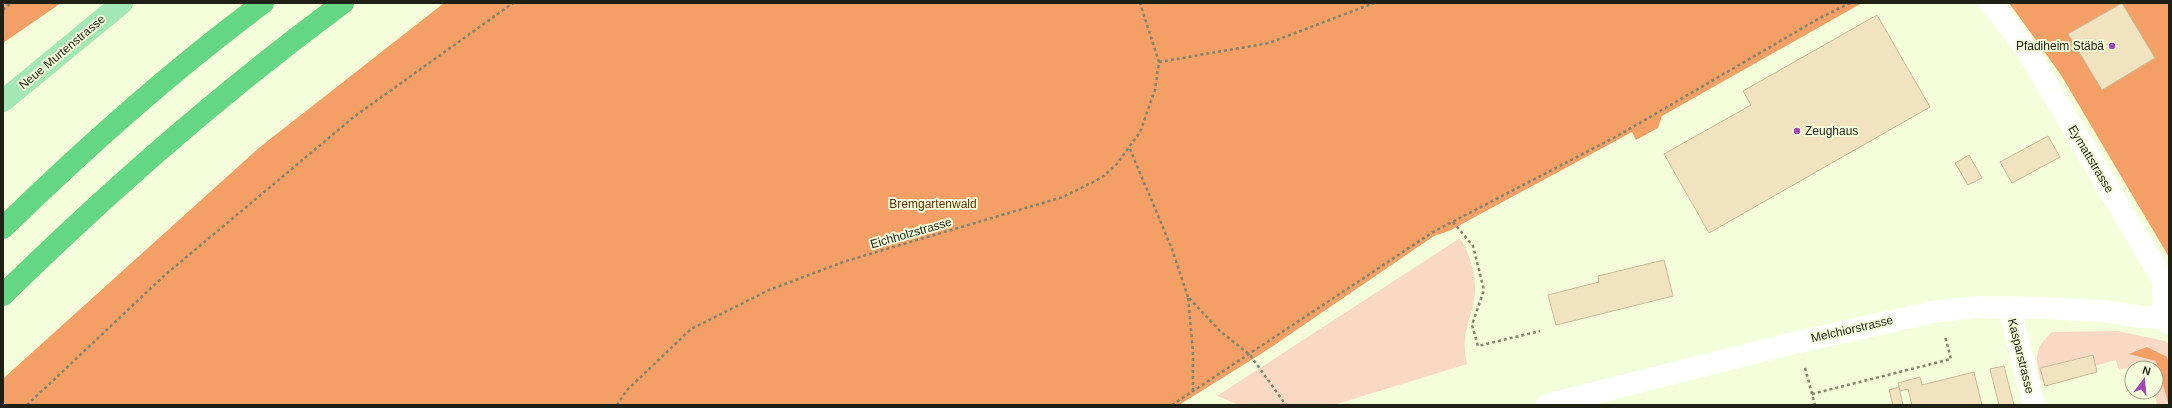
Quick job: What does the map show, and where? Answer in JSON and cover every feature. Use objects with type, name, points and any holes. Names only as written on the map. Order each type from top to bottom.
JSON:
[{"type":"highway","points":[[3,228],[133,109],[193,58],[263,3]]},
{"type":"highway","points":[[3,295],[105,197],[169,140],[278,51],[343,3]]},
{"type":"main road","name":"Neue Murtenstrasse","points":[[3,101],[122,3]]},
{"type":"street","name":"Eymattstrasse","points":[[1990,3],[2023,44],[2163,280],[2166,320]]},
{"type":"street","name":"Melchiorstrasse","points":[[1547,405],[1798,342],[1938,311],[1978,307],[2009,307],[2103,311],[2143,318],[2166,320]]},
{"type":"street","name":"Kasparstrasse","points":[[2009,307],[2034,405]]},
{"type":"path","points":[[3,10],[10,3]]},
{"type":"path","points":[[27,405],[165,275],[355,116],[513,3]]},
{"type":"path","name":"Eichholzstrasse","points":[[617,405],[626,391],[691,329],[769,290],[846,261],[1063,197],[1101,178],[1116,165],[1130,148],[1140,132],[1155,90],[1159,62],[1140,3]]},
{"type":"path","points":[[1159,62],[1269,43],[1374,3]]},
{"type":"path","points":[[1172,405],[1250,355],[1420,240],[1619,135],[1818,19],[1850,3]]},
{"type":"path","points":[[1130,148],[1172,249],[1188,297],[1194,352],[1193,392]]},
{"type":"path","points":[[1453,222],[1474,246],[1484,290],[1472,325],[1478,346],[1540,331]]},
{"type":"path","points":[[1188,297],[1220,331],[1250,355],[1286,405]]},
{"type":"path","points":[[1812,394],[1951,359],[1938,311]]},
{"type":"path","points":[[1798,342],[1815,405]]},
{"type":"shaded area","points":[[1460,238],[1465,246],[1474,272],[1475,282],[1474,300],[1465,337],[1467,364],[1334,405],[1239,405],[1217,396]]},
{"type":"shaded area","points":[[2118,331],[2165,341],[2169,344],[2169,405],[2157,405],[2156,400],[2164,400],[2164,360],[2124,360],[2124,369],[2119,370],[2116,360],[2041,381],[2037,360],[2039,348],[2052,332]]},
{"type":"green space","points":[[3,3],[61,3],[3,43]]},
{"type":"green space","name":"Bremgartenwald","points":[[444,3],[1862,3],[1662,116],[1658,128],[1636,140],[1632,132],[1449,231],[1434,236],[1264,352],[1179,405],[3,405],[3,379],[6,376],[260,147]]},
{"type":"green space","points":[[2009,3],[2169,3],[2169,257],[2061,75]]},
{"type":"green space","points":[[2147,347],[2167,357],[2169,364],[2169,405],[2164,388],[2164,360],[2152,360],[2129,354]]},
{"type":"building","name":"Pfadiheim Stäbä","points":[[2122,3],[2155,58],[2102,90],[2068,34]]},
{"type":"building","name":"Zeughaus","points":[[1877,15],[1930,107],[1709,233],[1664,154],[1751,105],[1743,91]]},
{"type":"building","points":[[2048,136],[2060,157],[2012,183],[2000,162]]},
{"type":"building","points":[[1969,155],[1982,178],[1968,185],[1955,163]]},
{"type":"building","points":[[1664,260],[1673,296],[1556,325],[1548,295],[1599,282],[1598,276]]},
{"type":"building","points":[[2093,355],[2097,372],[2045,386],[2040,368]]},
{"type":"building","points":[[2004,366],[2014,405],[1999,405],[1990,369]]},
{"type":"building","points":[[1974,372],[1982,405],[1912,405],[1908,389],[1900,391],[1898,383],[1920,377],[1922,385]]},
{"type":"building","points":[[1899,387],[1903,405],[1893,405],[1889,390]]},
{"type":"place","name":"Pfadiheim Stäbä","points":[[2112,46]]},
{"type":"place","name":"Zeughaus","points":[[1797,131]]}]
